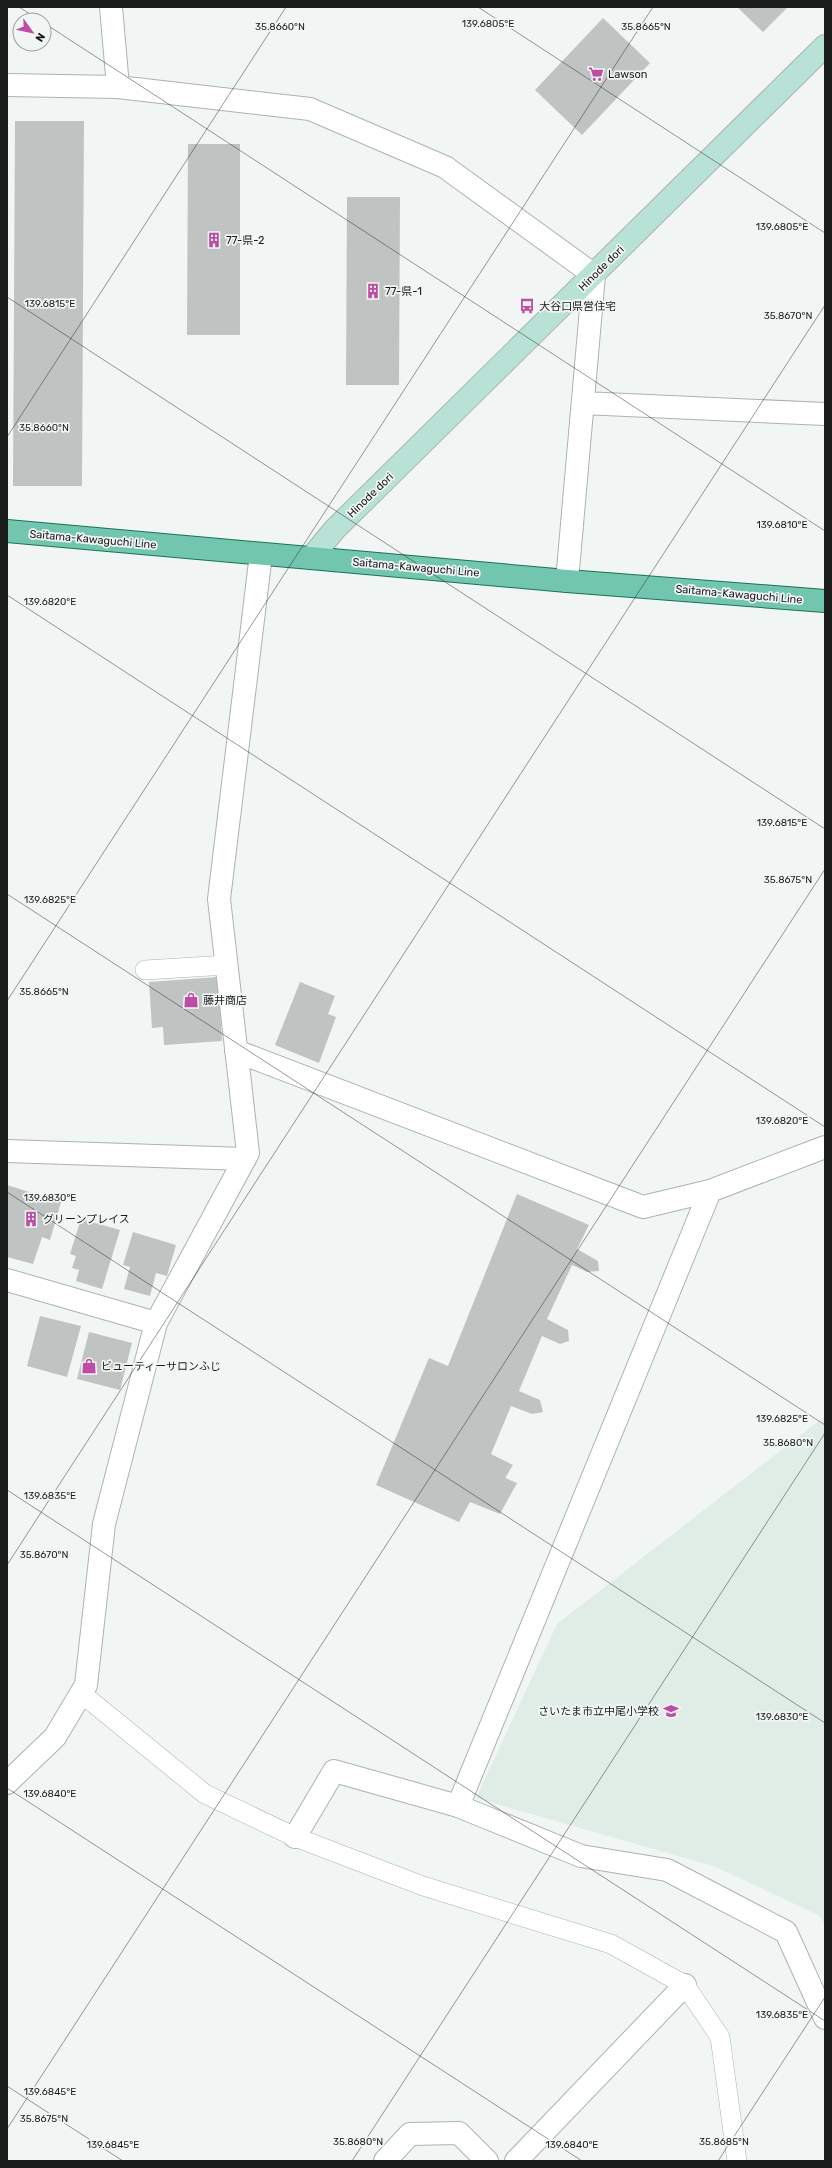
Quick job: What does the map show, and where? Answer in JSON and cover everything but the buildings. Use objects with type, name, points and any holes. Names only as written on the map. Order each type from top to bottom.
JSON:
[{"type":"main road","name":"Saitama-Kawaguchi Line","points":[[7,531],[567,581],[825,601]]},
{"type":"street","points":[[111,7],[118,87]]},
{"type":"street","name":"Hinode dori","points":[[311,558],[335,529],[825,46]]},
{"type":"street","points":[[7,85],[118,87],[310,109],[445,167],[594,275],[567,581]]},
{"type":"street","points":[[583,403],[825,414]]},
{"type":"street","points":[[7,1783],[55,1737],[86,1685],[104,1524],[156,1323],[248,1153],[219,899],[261,554]]},
{"type":"street","points":[[236,1052],[643,1207],[710,1191],[825,1147]]},
{"type":"street","points":[[7,1151],[245,1159]]},
{"type":"street","points":[[458,1806],[710,1191]]},
{"type":"street","points":[[7,1280],[156,1323]]},
{"type":"street","points":[[295,1837],[334,1771],[458,1806],[581,1856],[667,1870],[786,1932],[825,2018]]},
{"type":"street","points":[[516,2161],[685,1985]]},
{"type":"street","points":[[385,2161],[410,2134],[459,2133],[487,2161]]},
{"type":"lane","points":[[145,970],[227,965]]},
{"type":"lane","points":[[81,1693],[206,1794],[295,1837],[423,1886],[611,1944],[685,1985],[720,2037],[737,2161]]},
{"type":"shaded area","name":"さいたま市立中尾小学校","points":[[825,1416],[825,1927],[820,1916],[716,1867],[476,1798],[557,1624]]},
{"type":"place","name":"Lawson","points":[[596,74]]},
{"type":"place","name":"77-県-2","points":[[214,240]]},
{"type":"place","name":"77-県-1","points":[[373,291]]},
{"type":"place","name":"大谷口県営住宅","points":[[527,306]]},
{"type":"place","name":"藤井商店","points":[[191,1000]]},
{"type":"place","name":"グリーンプレイス","points":[[31,1219]]},
{"type":"place","name":"ビューティーサロンふじ","points":[[89,1366]]},
{"type":"place","name":"さいたま市立中尾小学校","points":[[671,1711]]}]
